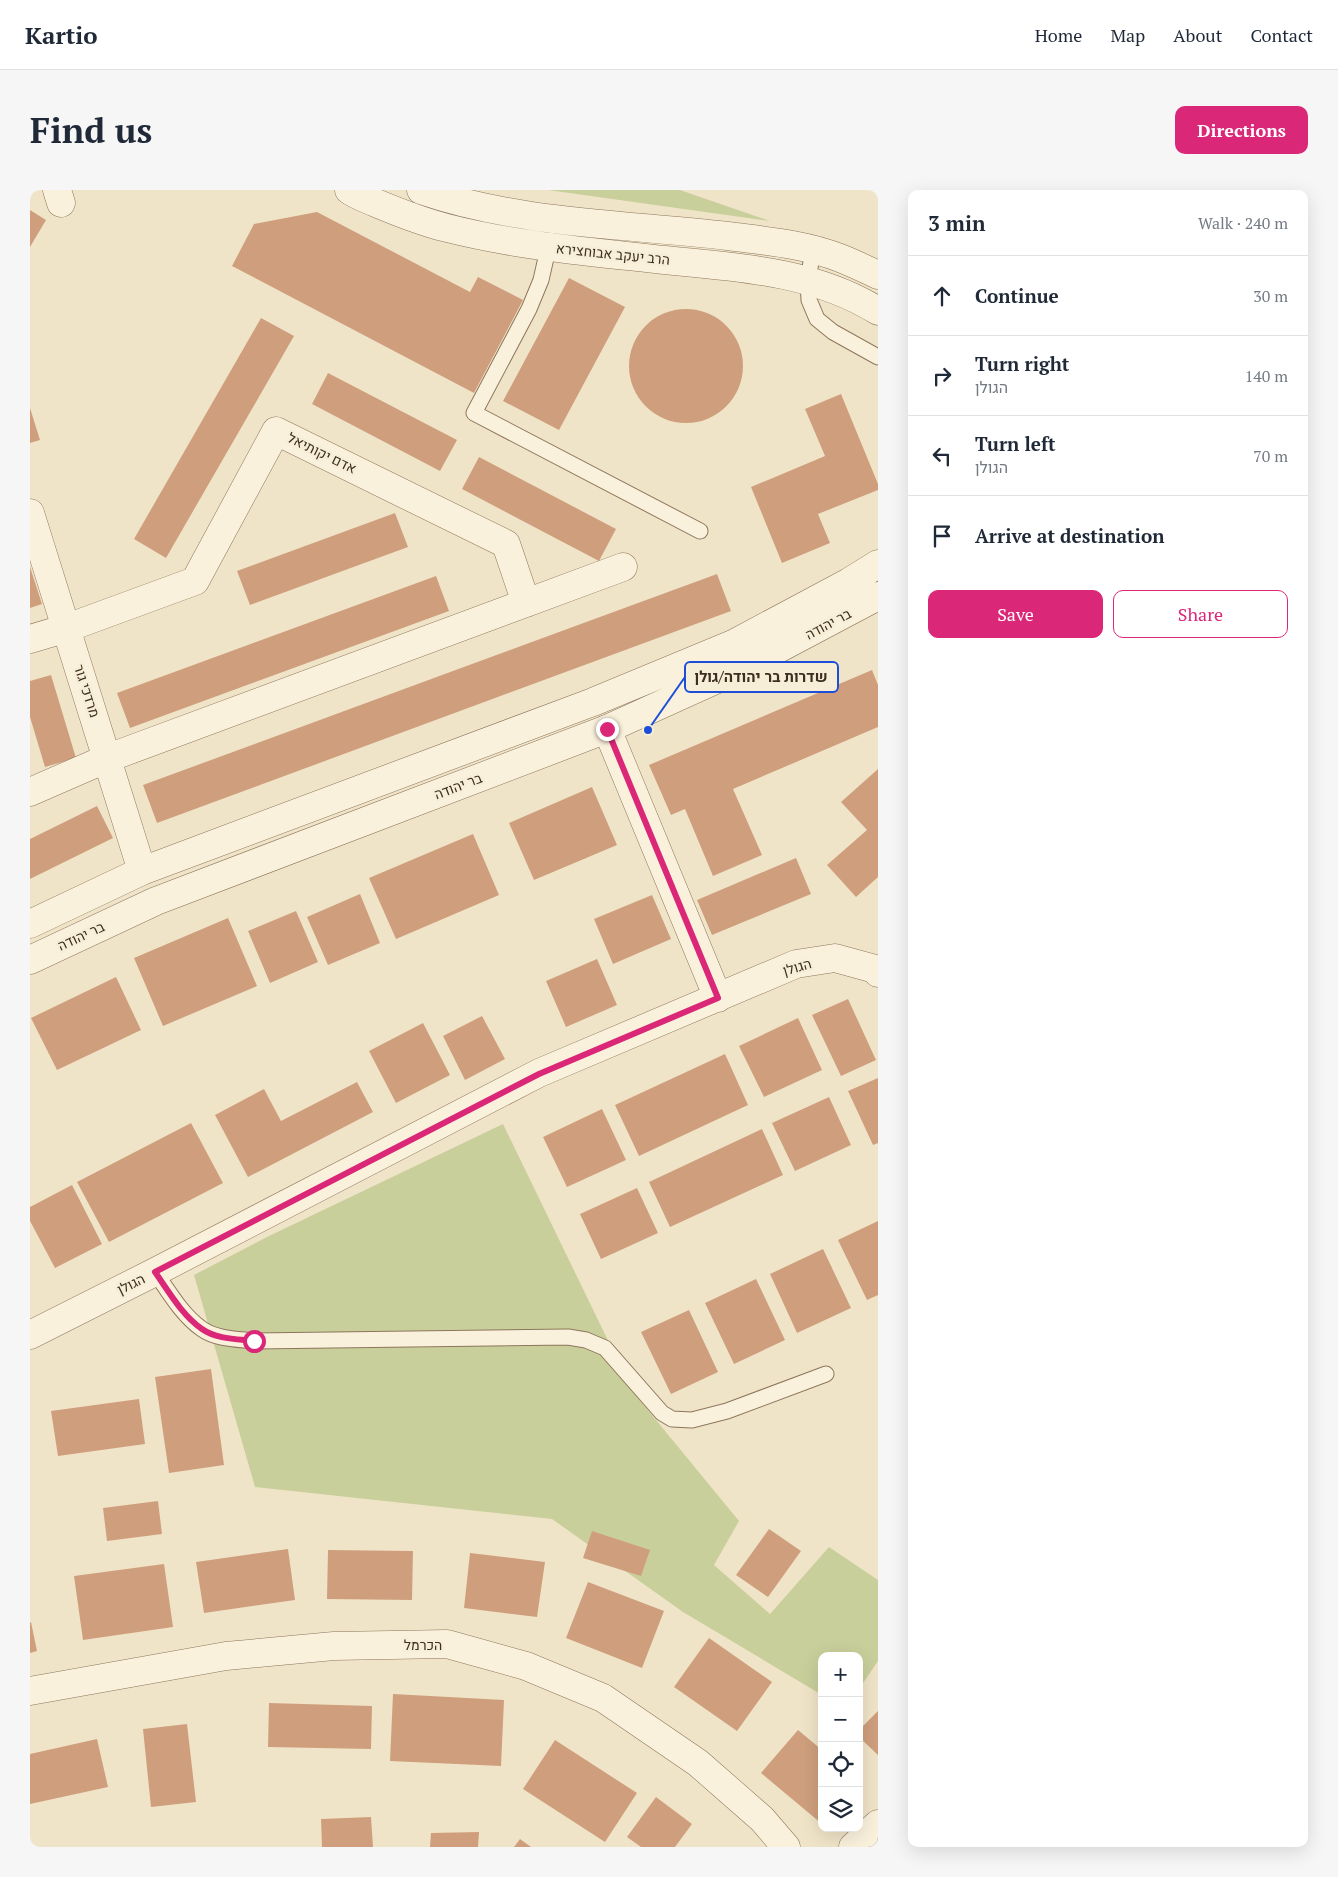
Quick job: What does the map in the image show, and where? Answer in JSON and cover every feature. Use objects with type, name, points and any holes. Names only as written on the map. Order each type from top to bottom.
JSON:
[{"type":"street","name":"הרב יעקב אבוחצירא","points":[[349,190],[416,220],[479,236],[549,248],[701,263],[777,273],[827,286],[858,299],[878,311]]},
{"type":"street","name":"הרב יעקב אבוחצירא","points":[[421,190],[482,208],[551,219],[699,233],[787,244],[840,258],[878,275]]},
{"type":"street","name":"אדם יקותיאל","points":[[67,628],[195,581],[276,431],[506,544],[526,603]]},
{"type":"street","name":"מרדכי גור","points":[[30,513],[142,871]]},
{"type":"street","points":[[30,792],[108,758],[623,567]]},
{"type":"street","points":[[871,569],[865,588],[875,602]]},
{"type":"street","name":"בר יהודה","points":[[30,924],[142,871],[593,702],[733,644],[871,569]]},
{"type":"street","name":"בר יהודה","points":[[30,960],[156,901],[607,729],[746,666],[875,602]]},
{"type":"street","points":[[30,639],[67,628]]},
{"type":"street","points":[[607,729],[718,998]]},
{"type":"street","name":"הגולן","points":[[30,1334],[155,1272],[539,1074],[796,964],[836,958],[875,968],[878,973]]},
{"type":"street","name":"הכרמל","points":[[30,1691],[226,1656],[334,1646],[447,1644],[526,1666],[602,1698],[698,1763],[762,1819],[786,1847]]},
{"type":"street","points":[[853,1847],[878,1824]]},
{"type":"lane","points":[[551,219],[549,248],[541,280],[529,309],[474,413],[700,532]]},
{"type":"lane","points":[[813,250],[808,280],[809,300],[817,319],[833,332],[878,357]]},
{"type":"lane","points":[[155,1272],[184,1312],[203,1330],[227,1338],[254,1341],[558,1337],[586,1340],[605,1348],[662,1413],[672,1420],[692,1420],[727,1411],[826,1374]]},
{"type":"green space","points":[[548,190],[680,190],[770,221]]},
{"type":"green space","points":[[503,1124],[633,1392],[739,1521],[714,1565],[770,1614],[829,1547],[878,1580],[878,1661],[863,1683],[863,1652],[818,1652],[818,1693],[683,1612],[552,1519],[255,1487],[194,1275],[269,1236]]},
{"type":"building","points":[[30,210],[46,220],[30,247]]},
{"type":"building","points":[[317,212],[470,292],[478,277],[523,300],[474,393],[232,266],[254,224]]},
{"type":"building","points":[[569,278],[625,307],[559,430],[503,401]]},
{"type":"building","points":[[686,309],[708,313],[727,325],[739,344],[743,366],[739,388],[727,407],[708,419],[686,423],[664,419],[645,407],[633,388],[629,366],[633,344],[645,325],[664,313]]},
{"type":"building","points":[[261,318],[294,336],[166,558],[134,539]]},
{"type":"building","points":[[328,373],[457,440],[440,471],[312,404]]},
{"type":"building","points":[[841,394],[878,484],[878,490],[818,514],[830,543],[782,563],[751,487],[825,456],[805,409]]},
{"type":"building","points":[[30,408],[40,440],[30,443]]},
{"type":"building","points":[[479,457],[616,529],[599,561],[462,489]]},
{"type":"building","points":[[395,513],[408,547],[250,605],[237,571]]},
{"type":"building","points":[[30,567],[42,604],[30,608]]},
{"type":"building","points":[[717,574],[731,611],[157,823],[143,785]]},
{"type":"building","points":[[436,576],[449,611],[130,728],[117,693]]},
{"type":"building","points":[[872,670],[878,685],[878,727],[733,789],[762,855],[713,876],[685,809],[671,815],[649,765]]},
{"type":"building","points":[[51,675],[76,758],[45,767],[30,717],[30,681]]},
{"type":"building","points":[[878,769],[878,877],[856,897],[827,865],[867,830],[841,802]]},
{"type":"building","points":[[592,787],[617,845],[534,880],[509,823]]},
{"type":"building","points":[[97,806],[113,838],[30,879],[30,839]]},
{"type":"building","points":[[473,834],[499,895],[396,939],[369,878]]},
{"type":"building","points":[[796,858],[811,894],[712,935],[697,900]]},
{"type":"building","points":[[360,894],[380,943],[328,965],[307,917]]},
{"type":"building","points":[[652,895],[671,939],[613,964],[594,919]]},
{"type":"building","points":[[296,911],[318,962],[270,983],[248,931]]},
{"type":"building","points":[[228,918],[257,986],[163,1026],[134,958]]},
{"type":"building","points":[[597,959],[617,1005],[566,1027],[546,981]]},
{"type":"building","points":[[116,977],[141,1030],[57,1070],[31,1018]]},
{"type":"building","points":[[848,999],[876,1060],[841,1076],[812,1015]]},
{"type":"building","points":[[482,1016],[505,1059],[465,1080],[443,1036]]},
{"type":"building","points":[[798,1018],[822,1070],[764,1097],[739,1046]]},
{"type":"building","points":[[423,1023],[450,1075],[396,1103],[369,1051]]},
{"type":"building","points":[[725,1054],[748,1105],[639,1156],[615,1105]]},
{"type":"building","points":[[878,1078],[878,1143],[873,1145],[848,1091]]},
{"type":"building","points":[[357,1082],[373,1112],[248,1177],[215,1115],[264,1089],[281,1121]]},
{"type":"building","points":[[829,1097],[851,1145],[795,1171],[772,1123]]},
{"type":"building","points":[[602,1109],[626,1160],[567,1187],[543,1137]]},
{"type":"building","points":[[191,1123],[223,1183],[109,1242],[77,1182]]},
{"type":"building","points":[[762,1129],[783,1175],[670,1227],[649,1182]]},
{"type":"building","points":[[72,1185],[102,1244],[55,1268],[30,1221],[30,1207]]},
{"type":"building","points":[[637,1188],[658,1233],[601,1259],[580,1214]]},
{"type":"building","points":[[878,1221],[878,1295],[867,1300],[838,1240]]},
{"type":"building","points":[[823,1249],[851,1308],[797,1333],[770,1274]]},
{"type":"building","points":[[756,1279],[785,1340],[734,1364],[705,1303]]},
{"type":"building","points":[[689,1310],[718,1372],[671,1394],[641,1332]]},
{"type":"building","points":[[211,1369],[224,1465],[169,1473],[155,1377]]},
{"type":"building","points":[[139,1399],[145,1444],[58,1456],[51,1411]]},
{"type":"building","points":[[158,1501],[162,1534],[107,1541],[103,1508]]},
{"type":"building","points":[[769,1529],[801,1551],[768,1597],[736,1575]]},
{"type":"building","points":[[592,1531],[650,1550],[641,1576],[583,1558]]},
{"type":"building","points":[[288,1549],[295,1600],[204,1613],[196,1562]]},
{"type":"building","points":[[328,1550],[413,1551],[412,1600],[327,1599]]},
{"type":"building","points":[[470,1553],[545,1562],[537,1617],[464,1608]]},
{"type":"building","points":[[164,1564],[173,1627],[83,1640],[74,1576]]},
{"type":"building","points":[[588,1582],[664,1611],[642,1668],[566,1638]]},
{"type":"building","points":[[30,1623],[37,1651],[30,1653]]},
{"type":"building","points":[[709,1638],[772,1682],[737,1731],[674,1687]]},
{"type":"building","points":[[393,1694],[504,1700],[501,1766],[390,1761]]},
{"type":"building","points":[[269,1703],[372,1706],[371,1749],[268,1747]]},
{"type":"building","points":[[878,1711],[878,1755],[863,1741],[863,1726]]},
{"type":"building","points":[[187,1724],[196,1802],[151,1807],[143,1729]]},
{"type":"building","points":[[798,1730],[818,1747],[818,1821],[761,1773]]},
{"type":"building","points":[[97,1739],[108,1787],[30,1804],[30,1754]]},
{"type":"building","points":[[555,1740],[637,1793],[605,1842],[523,1789]]},
{"type":"building","points":[[656,1797],[692,1824],[675,1847],[641,1847],[627,1837]]},
{"type":"building","points":[[371,1817],[373,1847],[322,1847],[321,1819]]},
{"type":"building","points":[[479,1832],[478,1847],[430,1847],[431,1833]]},
{"type":"building","points":[[520,1839],[531,1847],[514,1847]]},
{"type":"place","name":"שדרות בר יהודה/גולן","points":[[648,730]]},
{"type":"route","points":[[254,1341],[227,1338],[203,1330],[184,1312],[155,1272],[539,1074],[718,998],[607,729]]}]
